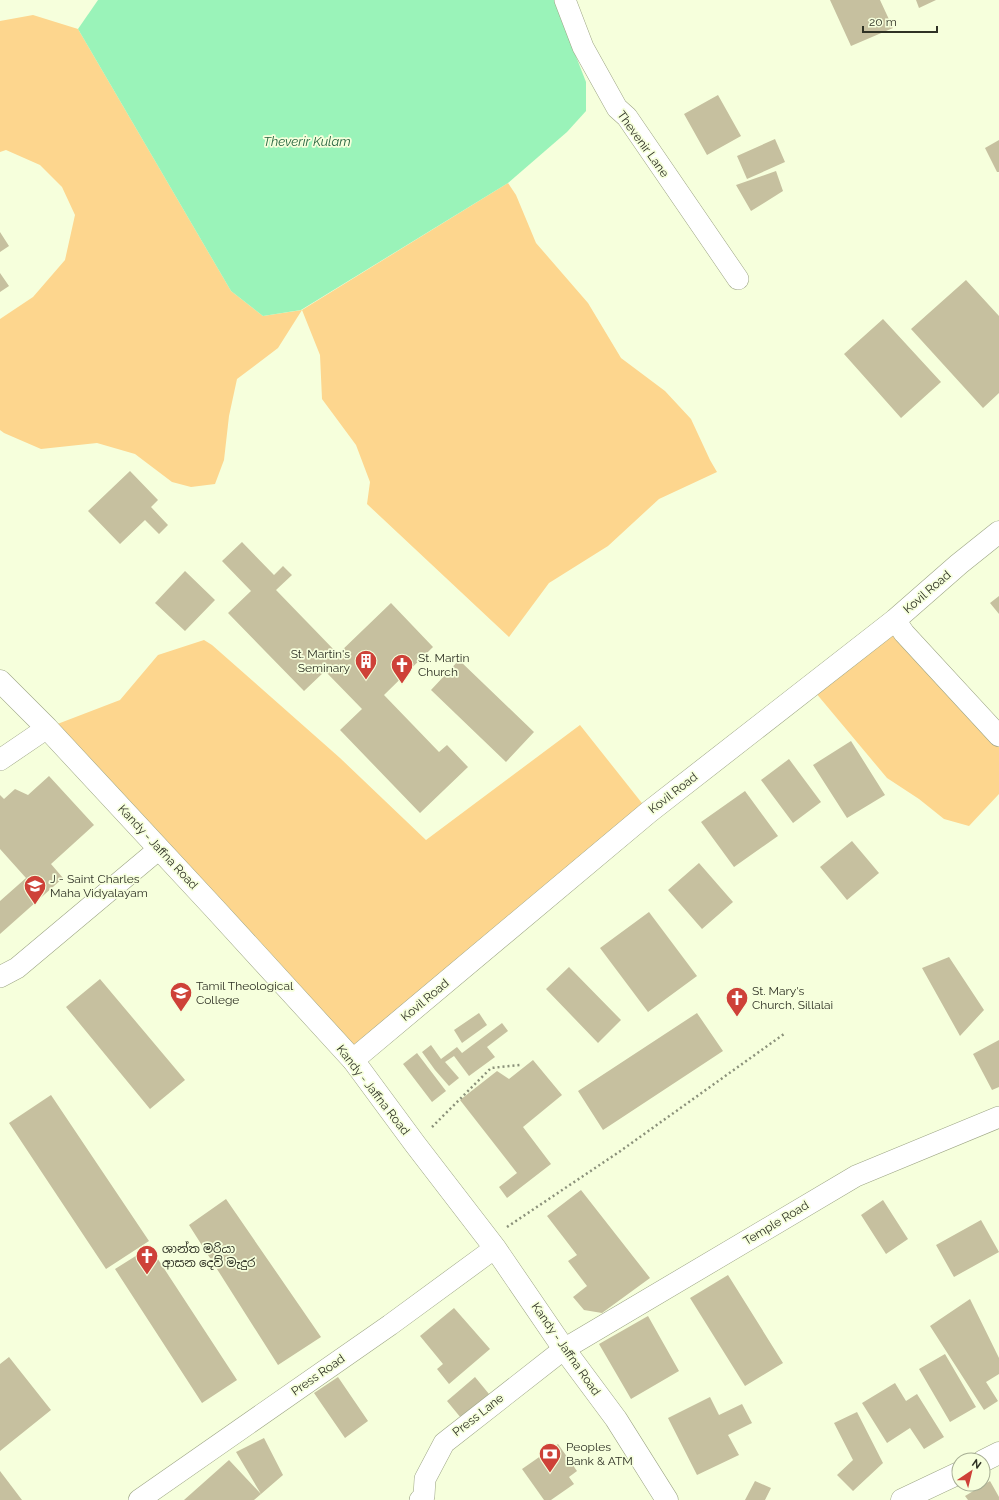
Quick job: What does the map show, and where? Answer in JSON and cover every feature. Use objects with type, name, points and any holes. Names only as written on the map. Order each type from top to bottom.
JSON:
[{"type":"main road","name":"Kovil Road","points":[[353,1060],[649,812],[895,620],[959,564],[999,532]]},
{"type":"main road","name":"Kandy - Jaffna Road","points":[[0,681],[47,728],[353,1060],[492,1244],[564,1349],[616,1419],[668,1500]]},
{"type":"main road","points":[[902,1500],[951,1477]]},
{"type":"street","name":"Thevenir Lane","points":[[565,0],[583,47],[617,108],[627,117],[738,279]]},
{"type":"street","points":[[895,620],[904,633],[999,736]]},
{"type":"street","points":[[0,760],[47,728]]},
{"type":"street","points":[[0,976],[17,968],[159,849]]},
{"type":"street","name":"Temple Road","points":[[564,1349],[856,1176],[999,1117]]},
{"type":"street","name":"Press Road","points":[[148,1497],[390,1325],[492,1244]]},
{"type":"street","name":"Press Lane","points":[[420,1500],[424,1496],[425,1479],[444,1443],[564,1349]]},
{"type":"path","points":[[492,1244],[784,1034]]},
{"type":"path","points":[[415,1144],[491,1068],[520,1065]]},
{"type":"shaded area","points":[[33,15],[78,29],[231,291],[263,316],[302,310],[278,348],[237,379],[229,416],[224,460],[215,484],[191,487],[172,482],[135,454],[97,443],[41,449],[0,430],[0,319],[33,297],[65,260],[75,215],[62,187],[40,165],[6,150],[0,152],[0,21]]},
{"type":"shaded area","points":[[508,183],[516,195],[536,243],[588,303],[621,358],[665,391],[691,419],[717,472],[659,499],[608,546],[549,583],[509,637],[367,504],[370,482],[356,445],[322,399],[320,355],[302,310]]},
{"type":"shaded area","points":[[895,620],[999,736],[999,794],[969,826],[944,819],[919,799],[887,778],[810,686]]},
{"type":"shaded area","points":[[204,640],[212,645],[340,758],[426,840],[580,725],[649,812],[353,1060],[47,728],[120,700],[158,655]]},
{"type":"water","name":"Theverir Kulam","points":[[98,0],[554,0],[586,82],[586,111],[567,132],[508,183],[301,310],[263,316],[231,291],[78,29]]},
{"type":"building","points":[[830,0],[880,0],[893,28],[851,46]]},
{"type":"building","points":[[916,0],[936,0],[919,8]]},
{"type":"building","points":[[718,95],[741,136],[707,155],[684,114]]},
{"type":"building","points":[[775,139],[785,162],[747,179],[737,156]]},
{"type":"building","points":[[999,140],[999,172],[997,172],[985,148]]},
{"type":"building","points":[[776,171],[783,191],[751,211],[736,185]]},
{"type":"building","points":[[0,232],[9,246],[0,252]]},
{"type":"building","points":[[0,273],[9,286],[0,292]]},
{"type":"building","points":[[966,280],[999,316],[999,393],[983,408],[911,329]]},
{"type":"building","points":[[883,319],[941,382],[901,418],[844,354]]},
{"type":"building","points":[[130,471],[158,500],[151,507],[168,525],[159,534],[145,520],[120,544],[88,511]]},
{"type":"building","name":"St. Martin's Seminary","points":[[242,542],[274,575],[283,566],[292,575],[276,590],[338,654],[391,603],[433,647],[384,695],[439,752],[447,745],[468,767],[420,813],[340,730],[362,709],[325,671],[304,691],[228,613],[251,591],[222,561]]},
{"type":"building","points":[[185,571],[215,600],[185,631],[155,603]]},
{"type":"building","points":[[999,596],[999,614],[990,603]]},
{"type":"building","points":[[459,660],[534,732],[506,762],[431,690]]},
{"type":"building","points":[[851,741],[885,795],[847,818],[813,765]]},
{"type":"building","points":[[789,759],[821,802],[793,823],[761,780]]},
{"type":"building","points":[[49,776],[94,825],[51,864],[63,878],[0,934],[0,901],[26,878],[0,849],[0,795],[4,799],[15,789],[28,795]]},
{"type":"building","points":[[745,791],[778,836],[734,867],[701,822]]},
{"type":"building","points":[[852,841],[879,873],[847,900],[820,867]]},
{"type":"building","points":[[699,863],[733,902],[702,929],[668,890]]},
{"type":"building","points":[[649,912],[697,976],[648,1012],[600,948]]},
{"type":"building","points":[[949,957],[984,1010],[960,1036],[922,968]]},
{"type":"building","points":[[569,967],[621,1020],[598,1043],[546,989]]},
{"type":"building","points":[[100,979],[185,1080],[150,1109],[66,1007]]},
{"type":"building","points":[[479,1013],[487,1025],[462,1043],[454,1030]]},
{"type":"building","points":[[697,1013],[723,1051],[603,1130],[578,1091]]},
{"type":"building","points":[[502,1023],[508,1031],[487,1047],[495,1057],[469,1076],[454,1056],[445,1062],[459,1078],[449,1086],[422,1052],[431,1045],[441,1059],[457,1047],[462,1053]]},
{"type":"building","points":[[999,1040],[999,1087],[992,1090],[973,1054]]},
{"type":"building","points":[[417,1053],[446,1091],[432,1102],[403,1064]]},
{"type":"building","points":[[533,1060],[562,1095],[523,1127],[551,1164],[507,1198],[499,1187],[517,1173],[460,1100],[497,1071],[509,1079]]},
{"type":"building","points":[[51,1095],[149,1241],[106,1269],[9,1123]]},
{"type":"building","points":[[581,1190],[650,1278],[602,1313],[584,1310],[573,1297],[587,1286],[568,1261],[577,1255],[547,1216]]},
{"type":"building","points":[[226,1199],[321,1337],[278,1365],[189,1225]]},
{"type":"building","points":[[883,1200],[908,1239],[886,1254],[861,1215]]},
{"type":"building","points":[[981,1220],[999,1252],[954,1277],[936,1245]]},
{"type":"building","points":[[150,1247],[237,1380],[202,1403],[115,1269]]},
{"type":"building","points":[[728,1275],[783,1363],[745,1386],[690,1298]]},
{"type":"building","points":[[970,1299],[999,1358],[999,1374],[986,1382],[998,1401],[984,1410],[930,1326]]},
{"type":"building","points":[[454,1308],[490,1349],[449,1384],[437,1369],[443,1364],[420,1336]]},
{"type":"building","points":[[648,1316],[679,1371],[631,1399],[599,1344]]},
{"type":"building","points":[[945,1354],[976,1407],[950,1422],[919,1369]]},
{"type":"building","points":[[9,1357],[51,1410],[0,1451],[0,1364]]},
{"type":"building","points":[[338,1377],[368,1421],[345,1438],[314,1393]]},
{"type":"building","points":[[475,1377],[489,1394],[461,1418],[447,1401]]},
{"type":"building","points":[[895,1383],[906,1401],[917,1394],[944,1437],[924,1449],[910,1428],[887,1443],[862,1403]]},
{"type":"building","points":[[710,1397],[719,1415],[742,1404],[752,1423],[728,1435],[739,1455],[697,1475],[668,1418]]},
{"type":"building","points":[[857,1412],[883,1463],[853,1491],[837,1475],[853,1460],[834,1423]]},
{"type":"building","points":[[264,1438],[283,1475],[261,1494],[236,1452]]},
{"type":"building","name":"Peoples Bank & ATM","points":[[558,1444],[577,1471],[569,1477],[574,1484],[551,1500],[544,1500],[522,1469]]},
{"type":"building","points":[[229,1460],[261,1494],[254,1500],[184,1500]]},
{"type":"building","points":[[0,1471],[22,1500],[0,1500]]},
{"type":"building","points":[[755,1481],[771,1488],[765,1500],[745,1500]]},
{"type":"building","points":[[991,1483],[999,1497],[999,1500],[968,1500],[965,1496],[972,1492],[991,1492]]},
{"type":"place","name":"St. Martin's Seminary","points":[[366,680]]},
{"type":"place","name":"St. Martin Church","points":[[402,684]]},
{"type":"place","name":"J - Saint Charles Maha Vidyalayam","points":[[35,906]]},
{"type":"place","name":"Tamil Theological College","points":[[181,1012]]},
{"type":"place","name":"St. Mary's Church, Sillalai","points":[[737,1018]]},
{"type":"place","name":"ශාන්ත මරියා ආසන දෙව් මැදුර","points":[[147,1276]]},
{"type":"place","name":"Peoples Bank & ATM","points":[[550,1474]]}]
